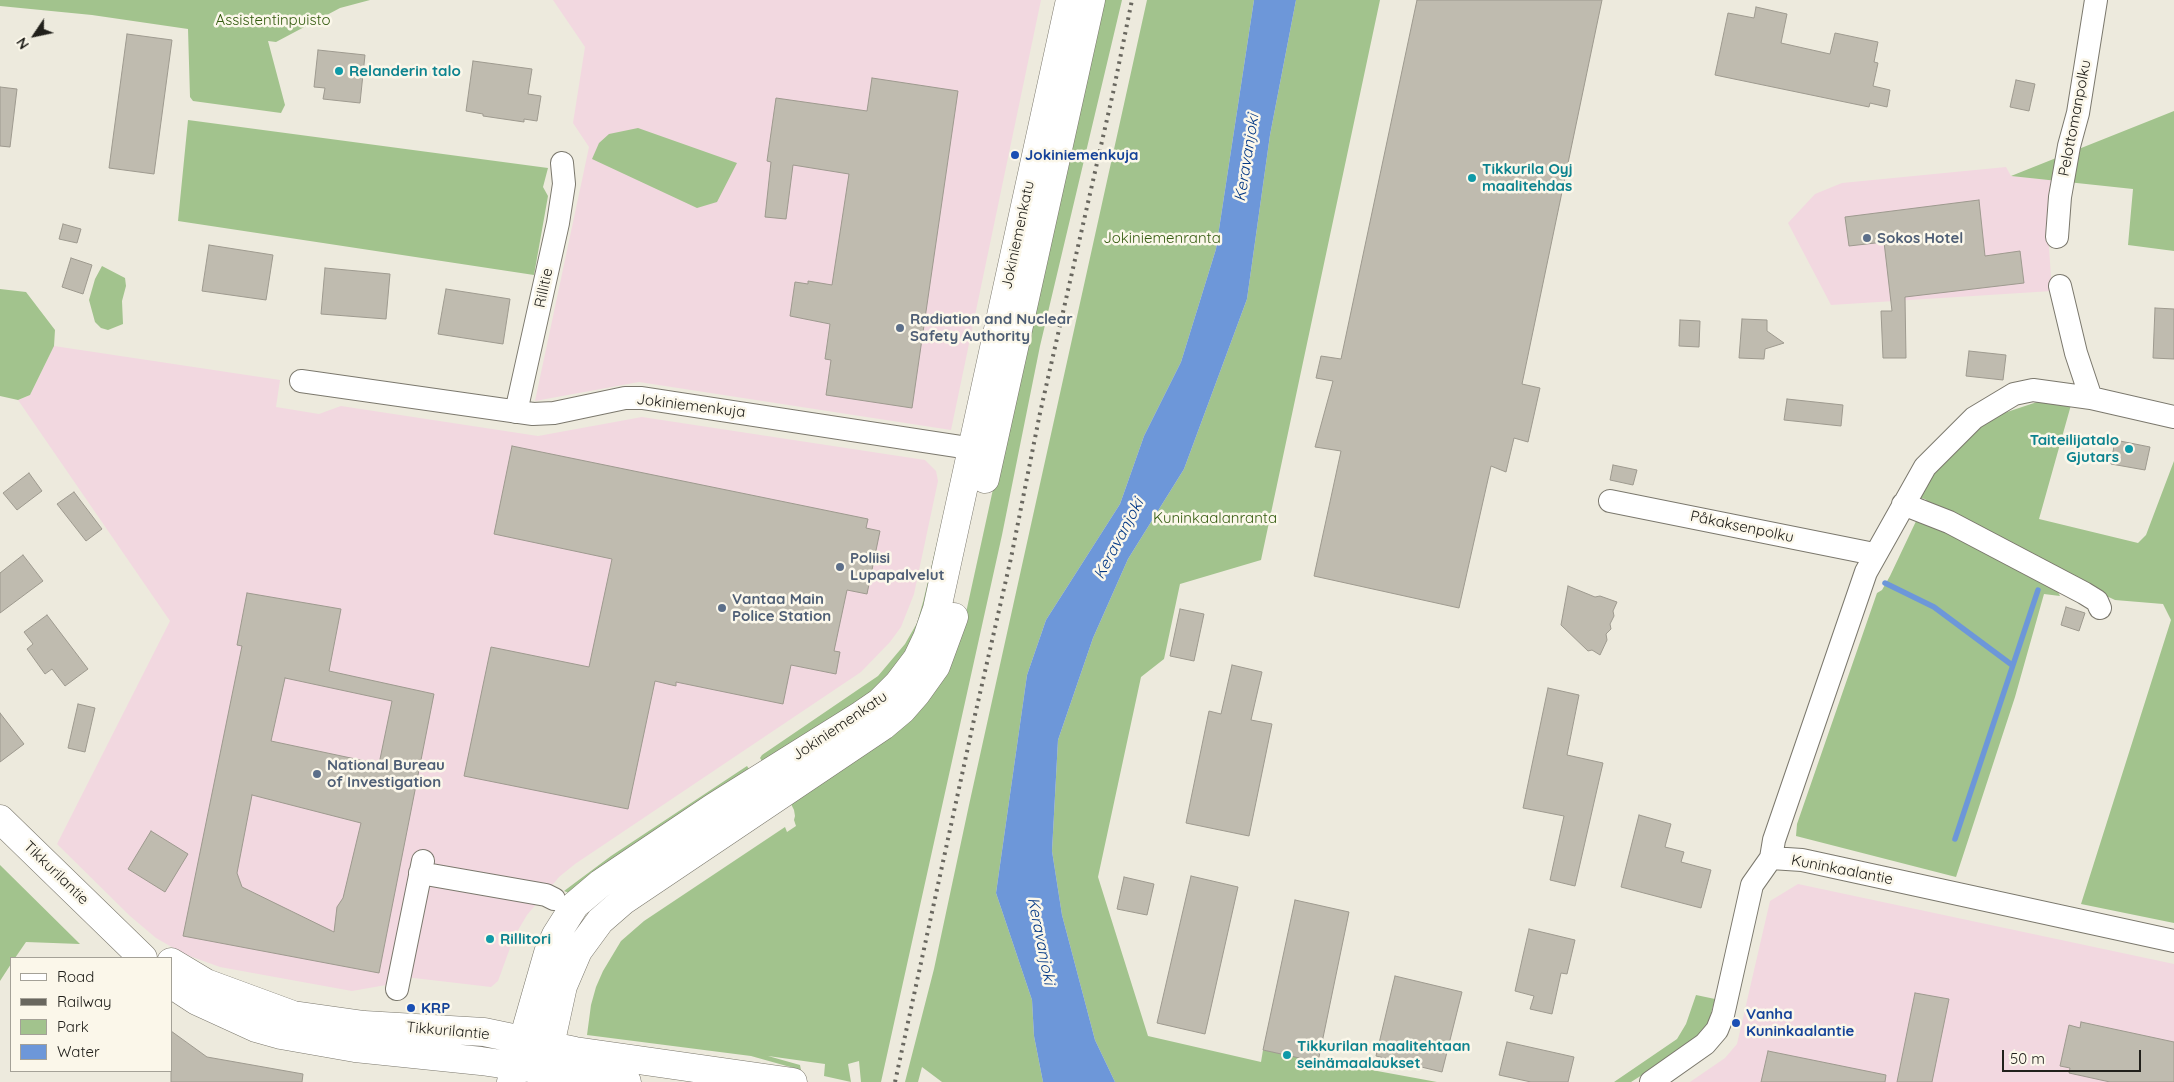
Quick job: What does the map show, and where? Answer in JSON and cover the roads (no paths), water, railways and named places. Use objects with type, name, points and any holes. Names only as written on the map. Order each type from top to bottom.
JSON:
[{"type":"main road","name":"Jokiniemenkatu","points":[[545,1067],[564,986],[572,961],[594,928],[611,910],[883,726],[902,710],[936,666],[952,625],[981,451],[1070,0]]},
{"type":"main road","name":"Jokiniemenkatu","points":[[516,1063],[548,953],[568,914],[582,898],[714,807],[880,702],[898,684],[928,638],[981,451],[1091,0]]},
{"type":"main road","name":"Tikkurilantie","points":[[0,819],[142,957]]},
{"type":"main road","name":"Tikkurilantie","points":[[111,926],[163,957]]},
{"type":"main road","name":"Tikkurilantie","points":[[172,963],[206,983],[294,1015],[364,1025],[484,1032],[516,1063]]},
{"type":"main road","name":"Tikkurilantie","points":[[172,985],[197,1001],[256,1028],[281,1034],[355,1048],[516,1063],[627,1082]]},
{"type":"main road","name":"Tikkurilantie","points":[[545,1067],[793,1082]]},
{"type":"street","name":"Pelottomanpolku","points":[[2057,237],[2063,180],[2069,146],[2078,113],[2096,0]]},
{"type":"street","name":"Rillitie","points":[[516,412],[558,223],[564,184],[562,163]]},
{"type":"street","points":[[2060,286],[2076,353],[2091,398]]},
{"type":"street","name":"Jokiniemenkuja","points":[[301,381],[533,414],[554,412],[625,398],[642,398],[981,451]]},
{"type":"street","points":[[1771,858],[1774,840],[1866,572],[1874,554],[1925,466],[1968,424],[1993,406],[2014,394],[2033,390],[2091,398],[2174,418]]},
{"type":"street","name":"Påkaksenpolku","points":[[1610,502],[1874,554]]},
{"type":"street","points":[[1903,504],[1948,522],[2084,593],[2097,601],[2100,608]]},
{"type":"street","name":"Kuninkaalantie","points":[[1651,1082],[1705,1044],[1717,1030],[1726,1006],[1752,885],[1771,858],[1802,860],[2174,940]]},
{"type":"street","points":[[397,989],[422,867],[546,895],[554,899]]},
{"type":"water","name":"Keravanjoki","points":[[1254,0],[1296,0],[1270,135],[1247,299],[1184,469],[1128,559],[1093,638],[1058,740],[1052,851],[1062,915],[1095,1040],[1115,1082],[1043,1082],[1034,1036],[1032,1000],[996,893],[1027,675],[1046,620],[1120,504],[1144,436],[1181,362],[1216,249]]},
{"type":"waterway","points":[[1885,583],[1934,607],[2012,665]]},
{"type":"waterway","points":[[1955,839],[2038,590]]},
{"type":"railway","points":[[895,1082],[1011,558],[1040,413],[1113,93],[1132,0]]},
{"type":"place","name":"Relanderin talo","points":[[339,71]]},
{"type":"place","name":"Jokiniemenkuja","points":[[1015,155]]},
{"type":"place","name":"Tikkurila Oyj maalitehdas","points":[[1472,178]]},
{"type":"place","name":"Sokos Hotel","points":[[1867,238]]},
{"type":"place","name":"Radiation and Nuclear Safety Authority","points":[[900,328]]},
{"type":"place","name":"Taiteilijatalo Gjutars","points":[[2129,449]]},
{"type":"place","name":"Poliisi Lupapalvelut","points":[[840,567]]},
{"type":"place","name":"Vantaa Main Police Station","points":[[722,608]]},
{"type":"place","name":"National Bureau of Investigation","points":[[317,774]]},
{"type":"place","name":"Rillitori","points":[[490,939]]},
{"type":"place","name":"KRP","points":[[411,1008]]},
{"type":"place","name":"Vanha Kuninkaalantie","points":[[1736,1023]]},
{"type":"place","name":"Tikkurilan maalitehtaan seinämaalaukset","points":[[1287,1055]]},
{"type":"park label","name":"Assistentinpuisto","points":[[273,20]]},
{"type":"park label","name":"Jokiniemenranta","points":[[1162,238]]},
{"type":"park label","name":"Kuninkaalanranta","points":[[1215,518]]}]
